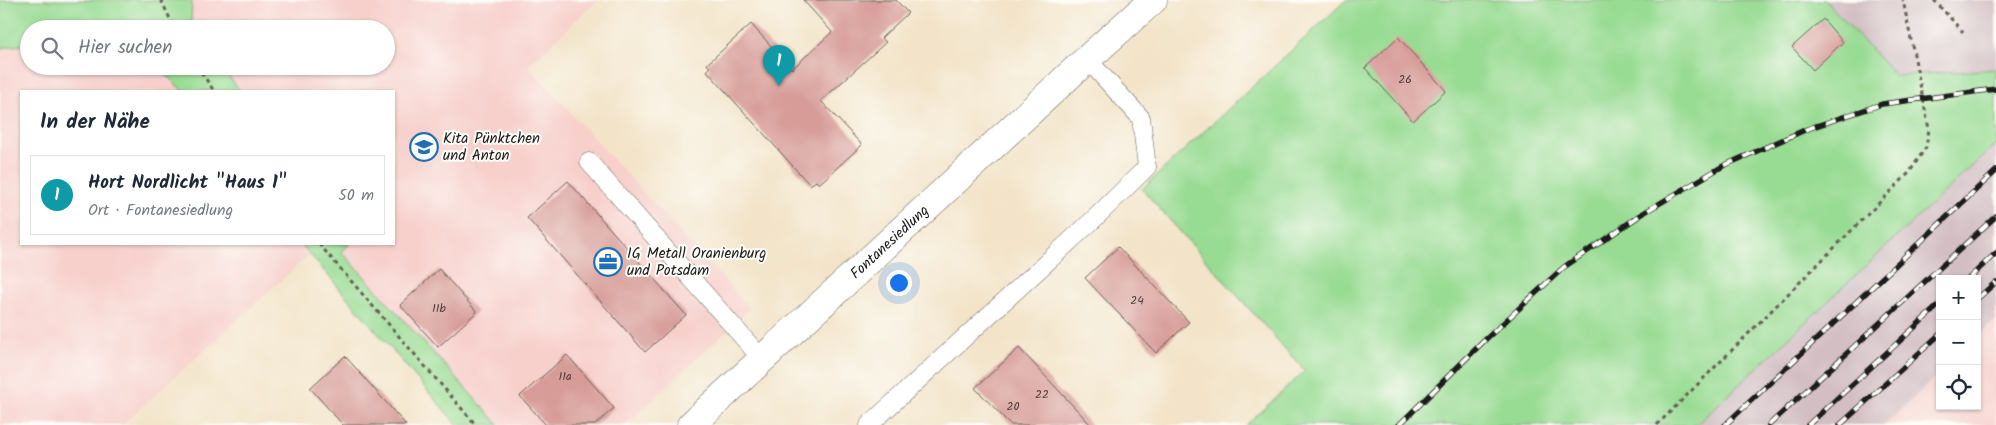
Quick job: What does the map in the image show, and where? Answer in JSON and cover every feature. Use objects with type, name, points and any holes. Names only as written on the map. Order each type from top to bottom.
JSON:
[{"type":"street","name":"Fontanesiedlung","points":[[697,423],[762,359],[1153,0]]},
{"type":"lane","points":[[869,425],[1094,219],[1147,167],[1140,118],[1087,59]]},
{"type":"lane","points":[[589,162],[762,359]]},
{"type":"path","points":[[161,0],[171,20]]},
{"type":"path","points":[[1657,425],[1909,173],[1926,147],[1929,129],[1903,0]]},
{"type":"path","points":[[1934,0],[1963,32]]},
{"type":"path","points":[[203,75],[213,90]]},
{"type":"path","points":[[320,245],[476,425]]},
{"type":"shaded area","points":[[192,0],[598,0],[528,66],[750,309],[625,425],[499,425],[341,251],[349,245],[395,245],[395,90],[239,90],[228,75],[395,75],[395,20],[191,20]]},
{"type":"shaded area","points":[[1825,0],[1996,0],[1996,69],[1896,76]]},
{"type":"shaded area","points":[[20,45],[20,75],[166,75],[182,90],[20,90],[20,245],[302,245],[309,255],[122,425],[0,425],[0,48]]},
{"type":"shaded area","points":[[1996,144],[1996,320],[1981,333],[1981,275],[1936,275],[1936,377],[1885,425],[1696,425]]},
{"type":"shaded area","points":[[1996,320],[1996,425],[1885,425],[1936,377],[1936,410],[1981,410],[1981,333]]},
{"type":"green space","points":[[0,0],[192,0],[191,20],[20,20],[20,45],[0,48]]},
{"type":"green space","points":[[1346,0],[1825,0],[1896,76],[1996,69],[1996,144],[1696,425],[1246,425],[1305,371],[1142,189]]},
{"type":"green space","points":[[166,75],[228,75],[239,90],[182,90]]},
{"type":"green space","points":[[302,245],[349,245],[342,252],[499,425],[457,425]]},
{"type":"building","points":[[803,0],[896,0],[908,13],[881,38],[886,42],[821,101],[862,145],[819,184],[816,181],[810,185],[707,71],[710,68],[707,64],[751,24],[792,69],[832,32]]},
{"type":"building","points":[[1823,19],[1843,42],[1813,70],[1792,47]]},
{"type":"building","points":[[1398,37],[1446,91],[1413,121],[1365,68]]},
{"type":"building","points":[[568,181],[686,315],[645,352],[527,218]]},
{"type":"building","points":[[1118,247],[1189,322],[1156,353],[1085,278]]},
{"type":"building","points":[[439,269],[477,312],[438,347],[400,305]]},
{"type":"building","points":[[1019,348],[1091,425],[1011,425],[975,388]]},
{"type":"building","points":[[567,355],[614,408],[595,425],[546,425],[520,396]]},
{"type":"building","points":[[345,356],[406,425],[343,425],[310,388]]},
{"type":"railway","points":[[1399,425],[1486,339],[1564,267],[1645,212],[1723,166],[1807,129],[1882,104],[1996,89]]},
{"type":"railway","points":[[1725,425],[1996,171]]},
{"type":"railway","points":[[1769,425],[1996,216]]},
{"type":"railway","points":[[1972,275],[1996,253]]},
{"type":"railway","points":[[1981,295],[1996,282]]},
{"type":"railway","points":[[1808,425],[1936,308]]},
{"type":"railway","points":[[1840,425],[1936,338]]},
{"type":"place","name":"Hort Nordlicht \"Haus 1\"","points":[[779,86]]},
{"type":"place","name":"Kita Pünktchen und Anton","points":[[424,147]]},
{"type":"place","name":"IG Metall Oranienburg und Potsdam","points":[[608,262]]}]
